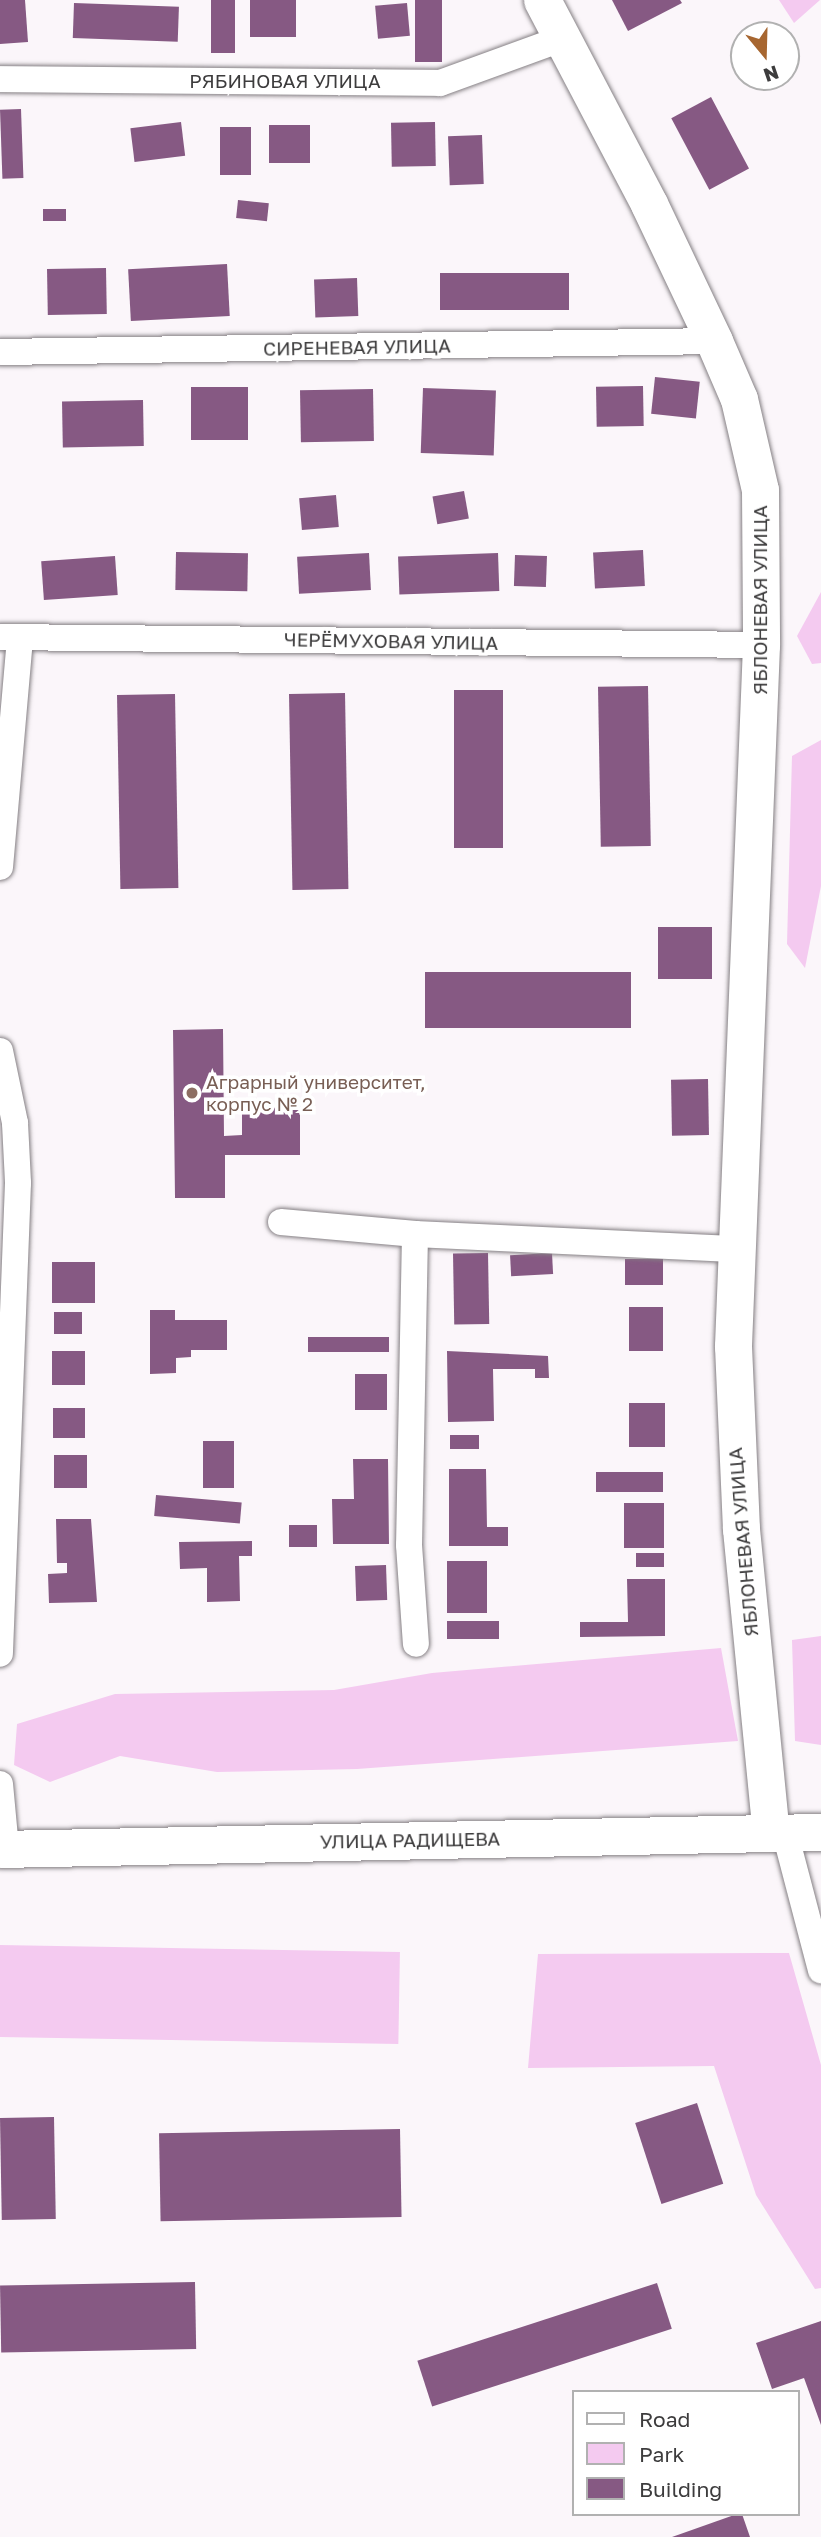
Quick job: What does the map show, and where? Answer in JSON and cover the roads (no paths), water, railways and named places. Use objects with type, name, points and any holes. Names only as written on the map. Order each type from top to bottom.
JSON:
[{"type":"street","name":"ЯБЛОНЕВАЯ УЛИЦА","points":[[542,0],[649,204],[714,341],[739,399],[760,489],[761,645],[737,1249],[734,1436],[778,1833]]},
{"type":"street","name":"РЯБИНОВАЯ УЛИЦА","points":[[0,79],[440,83],[561,39]]},
{"type":"street","name":"СИРЕНЕВАЯ УЛИЦА","points":[[0,352],[714,341]]},
{"type":"street","name":"ЧЕРЁМУХОВАЯ УЛИЦА","points":[[0,867],[10,637],[761,645]]},
{"type":"street","points":[[0,1051],[15,1123],[18,1183],[1,1641]]},
{"type":"street","points":[[281,1222],[415,1234],[737,1249]]},
{"type":"street","points":[[415,1234],[409,1545],[416,1644]]},
{"type":"street","points":[[0,1784],[3,1849]]},
{"type":"street","name":"УЛИЦА РАДИЩЕВА","points":[[3,1849],[821,1832]]},
{"type":"street","points":[[778,1833],[821,1970]]},
{"type":"place","name":"Аграрный университет, корпус № 2","points":[[192,1093]]}]
